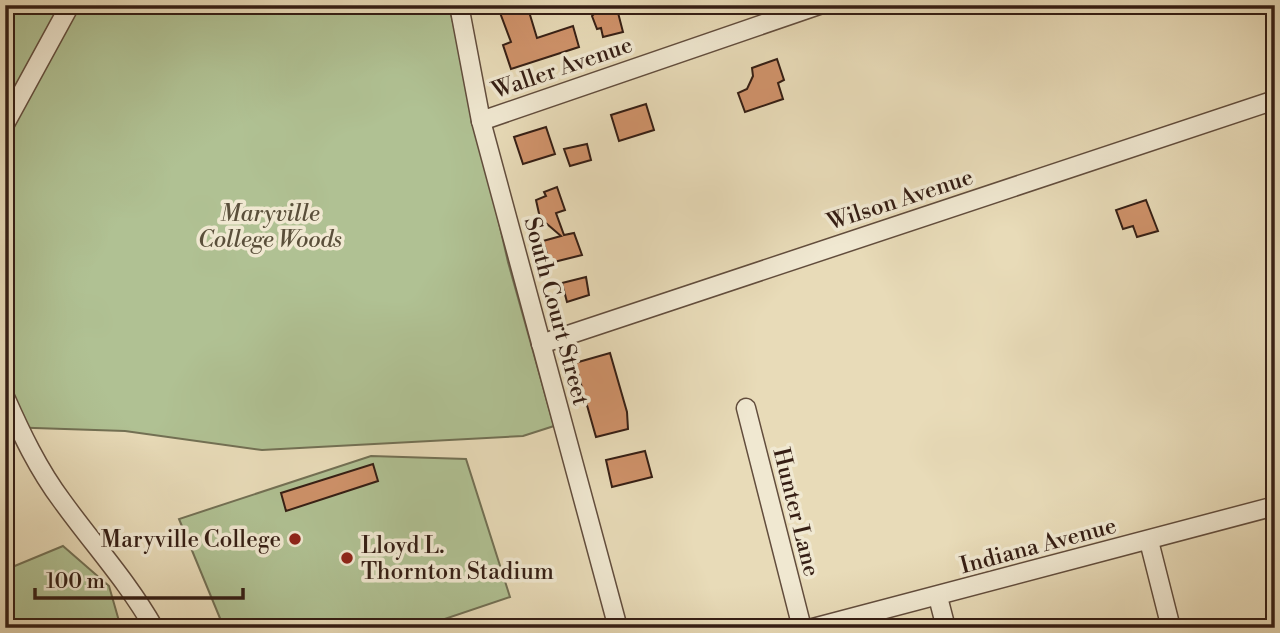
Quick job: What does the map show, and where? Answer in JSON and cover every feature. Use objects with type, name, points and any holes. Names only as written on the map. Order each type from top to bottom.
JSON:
[{"type":"street","points":[[5,124],[70,5]]},
{"type":"street","name":"South Court Street","points":[[458,5],[481,121],[618,628]]},
{"type":"street","name":"Waller Avenue","points":[[481,121],[766,13],[819,5]]},
{"type":"street","name":"Wilson Avenue","points":[[541,344],[1275,100]]},
{"type":"street","points":[[5,397],[17,428],[56,492],[141,601],[154,628]]},
{"type":"street","name":"Hunter Lane","points":[[746,408],[802,628]]},
{"type":"street","name":"Indiana Avenue","points":[[813,628],[1275,506]]},
{"type":"street","points":[[1149,541],[1171,628]]},
{"type":"street","points":[[938,597],[946,628]]},
{"type":"green space","name":"Maryville College Woods","points":[[5,5],[449,5],[508,262],[554,426],[523,436],[262,450],[125,431],[5,427]]},
{"type":"green space","name":"Lloyd L. Thornton Stadium","points":[[371,456],[466,459],[510,597],[418,628],[224,628],[179,519]]},
{"type":"green space","points":[[63,546],[109,586],[121,628],[5,628],[5,570]]},
{"type":"green space","points":[[448,619],[495,621],[518,628],[421,628]]},
{"type":"building","points":[[510,5],[527,5],[537,38],[573,26],[579,47],[511,69],[503,45],[511,42],[499,10]]},
{"type":"building","points":[[593,5],[616,5],[623,32],[603,37],[601,28],[597,29],[592,16],[595,13]]},
{"type":"building","points":[[777,59],[784,80],[778,83],[783,99],[745,112],[738,93],[747,89],[753,76],[752,68]]},
{"type":"building","points":[[646,104],[654,130],[619,141],[611,115]]},
{"type":"building","points":[[546,127],[555,154],[523,164],[514,137]]},
{"type":"building","points":[[587,144],[591,160],[570,166],[564,149]]},
{"type":"building","points":[[557,187],[565,210],[556,213],[564,235],[574,233],[582,255],[550,263],[543,241],[561,236],[540,218],[536,200],[546,196],[544,192]]},
{"type":"building","points":[[1146,200],[1158,231],[1137,237],[1133,226],[1123,229],[1116,210]]},
{"type":"building","points":[[586,277],[589,295],[567,302],[562,283]]},
{"type":"building","points":[[610,353],[627,412],[628,429],[596,437],[575,363]]},
{"type":"building","points":[[645,451],[652,477],[612,487],[606,460]]},
{"type":"building","points":[[373,464],[378,481],[286,511],[281,493]]},
{"type":"place","name":"Maryville College","points":[[295,539]]},
{"type":"place","name":"Lloyd L. Thornton Stadium","points":[[347,558]]}]
